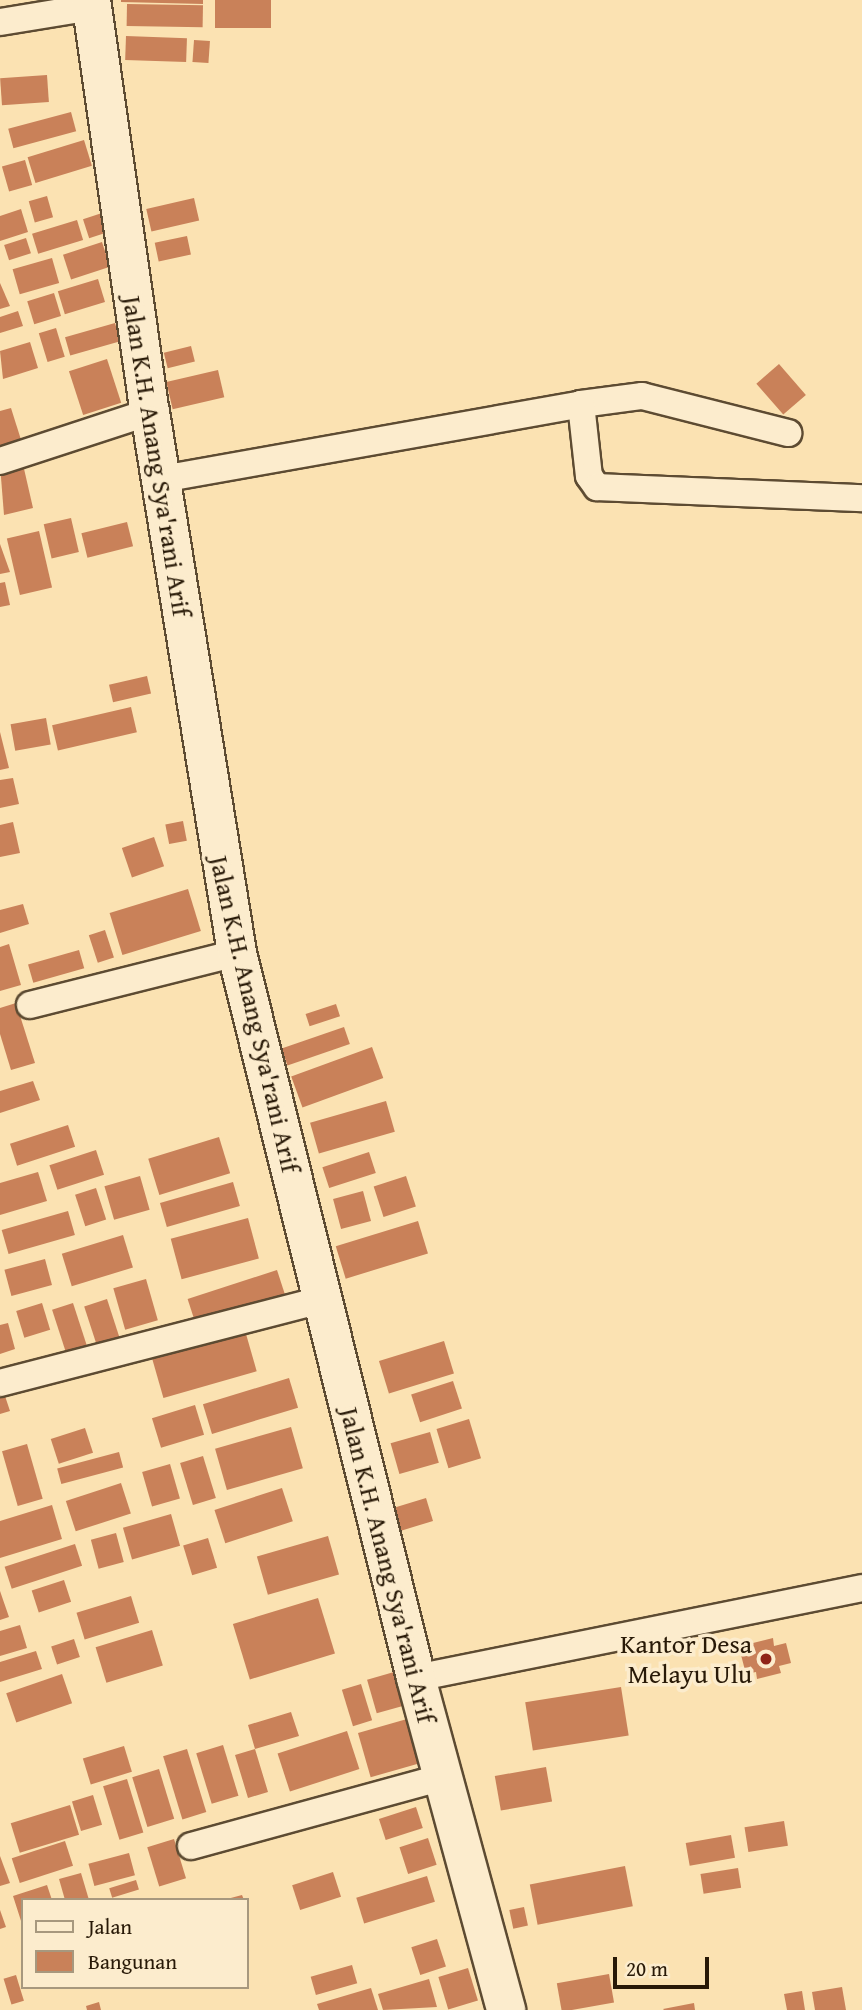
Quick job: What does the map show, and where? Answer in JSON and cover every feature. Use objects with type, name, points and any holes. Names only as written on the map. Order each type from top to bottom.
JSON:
[{"type":"street","points":[[0,22],[91,3]]},
{"type":"street","name":"Jalan K.H. Anang Sya'rani Arif","points":[[91,3],[150,412],[237,953],[320,1300],[416,1678],[506,2010]]},
{"type":"street","points":[[162,479],[581,404],[642,396],[727,421],[788,433]]},
{"type":"street","points":[[581,404],[589,476],[597,487],[862,498]]},
{"type":"street","points":[[0,461],[150,412]]},
{"type":"street","points":[[30,1004],[237,953]]},
{"type":"street","points":[[0,1383],[320,1300]]},
{"type":"street","points":[[416,1678],[862,1588]]},
{"type":"street","points":[[191,1846],[443,1777]]},
{"type":"building","points":[[203,0],[203,4],[121,2]]},
{"type":"building","points":[[215,0],[271,0],[271,28],[215,28]]},
{"type":"building","points":[[127,4],[203,5],[203,27],[127,26]]},
{"type":"building","points":[[126,36],[187,38],[186,62],[125,60]]},
{"type":"building","points":[[194,40],[210,41],[208,63],[192,62]]},
{"type":"building","points":[[47,75],[49,102],[2,105],[0,78]]},
{"type":"building","points":[[71,112],[76,131],[13,148],[8,129]]},
{"type":"building","points":[[84,140],[92,166],[35,183],[28,157]]},
{"type":"building","points":[[25,160],[32,185],[9,192],[2,167]]},
{"type":"building","points":[[47,196],[53,217],[35,222],[29,201]]},
{"type":"building","points":[[194,198],[199,220],[151,231],[146,209]]},
{"type":"building","points":[[21,209],[28,232],[0,241],[0,216]]},
{"type":"building","points":[[102,213],[108,232],[89,238],[83,219]]},
{"type":"building","points":[[77,220],[83,240],[38,254],[32,234]]},
{"type":"building","points":[[187,236],[191,255],[159,261],[155,243]]},
{"type":"building","points":[[26,238],[31,253],[9,260],[4,245]]},
{"type":"building","points":[[102,242],[110,267],[71,279],[63,255]]},
{"type":"building","points":[[52,258],[59,283],[20,294],[13,269]]},
{"type":"building","points":[[98,279],[105,302],[65,314],[58,291]]},
{"type":"building","points":[[0,283],[10,306],[0,309]]},
{"type":"building","points":[[54,293],[61,316],[34,324],[27,301]]},
{"type":"building","points":[[18,311],[23,326],[0,333],[0,317]]},
{"type":"building","points":[[115,323],[120,341],[70,356],[65,337]]},
{"type":"building","points":[[56,328],[65,357],[48,362],[39,333]]},
{"type":"building","points":[[30,342],[38,368],[3,379],[0,351]]},
{"type":"building","points":[[191,346],[195,362],[168,368],[164,353]]},
{"type":"building","points":[[107,359],[121,403],[83,415],[69,371]]},
{"type":"building","points":[[779,364],[806,395],[783,415],[756,384]]},
{"type":"building","points":[[218,370],[224,397],[173,409],[166,382]]},
{"type":"building","points":[[11,408],[22,443],[0,449],[0,411]]},
{"type":"building","points":[[22,460],[33,508],[4,515],[0,465]]},
{"type":"building","points":[[71,518],[79,552],[52,558],[44,524]]},
{"type":"building","points":[[127,522],[133,546],[87,558],[81,533]]},
{"type":"building","points":[[39,531],[52,588],[20,595],[7,538]]},
{"type":"building","points":[[0,544],[10,572],[0,574]]},
{"type":"building","points":[[5,582],[10,605],[0,607],[0,583]]},
{"type":"building","points":[[147,676],[151,694],[113,702],[109,685]]},
{"type":"building","points":[[131,707],[137,732],[58,751],[52,725]]},
{"type":"building","points":[[46,718],[51,745],[15,751],[11,724]]},
{"type":"building","points":[[0,732],[9,768],[0,770]]},
{"type":"building","points":[[13,778],[19,804],[0,808],[0,780]]},
{"type":"building","points":[[183,821],[187,841],[169,844],[165,824]]},
{"type":"building","points":[[13,822],[20,853],[0,857],[0,825]]},
{"type":"building","points":[[154,837],[164,866],[132,877],[122,848]]},
{"type":"building","points":[[188,889],[201,931],[122,955],[110,913]]},
{"type":"building","points":[[23,904],[29,924],[0,933],[0,910]]},
{"type":"building","points":[[105,930],[114,958],[98,963],[89,935]]},
{"type":"building","points":[[9,944],[21,985],[0,991],[0,947]]},
{"type":"building","points":[[79,950],[84,968],[33,983],[28,965]]},
{"type":"building","points":[[16,1003],[35,1063],[11,1070],[0,1034],[0,1008]]},
{"type":"building","points":[[336,1004],[340,1016],[310,1026],[306,1014]]},
{"type":"building","points":[[344,1027],[350,1044],[287,1066],[282,1048]]},
{"type":"building","points":[[372,1047],[383,1078],[302,1107],[291,1076]]},
{"type":"building","points":[[33,1081],[40,1100],[0,1113],[0,1091]]},
{"type":"building","points":[[386,1101],[395,1132],[319,1154],[310,1123]]},
{"type":"building","points":[[68,1125],[75,1147],[17,1166],[10,1144]]},
{"type":"building","points":[[219,1137],[230,1173],[159,1195],[148,1159]]},
{"type":"building","points":[[96,1150],[104,1175],[57,1190],[49,1165]]},
{"type":"building","points":[[369,1152],[376,1173],[329,1188],[322,1167]]},
{"type":"building","points":[[38,1172],[47,1201],[0,1215],[0,1183]]},
{"type":"building","points":[[140,1176],[150,1210],[114,1220],[104,1186]]},
{"type":"building","points":[[406,1176],[416,1206],[384,1217],[374,1187]]},
{"type":"building","points":[[233,1182],[240,1206],[167,1227],[160,1203]]},
{"type":"building","points":[[96,1188],[106,1219],[85,1226],[75,1195]]},
{"type":"building","points":[[363,1191],[371,1221],[341,1229],[333,1199]]},
{"type":"building","points":[[68,1211],[75,1235],[9,1254],[2,1230]]},
{"type":"building","points":[[248,1218],[259,1259],[182,1279],[171,1239]]},
{"type":"building","points":[[418,1221],[428,1254],[346,1279],[336,1246]]},
{"type":"building","points":[[123,1235],[133,1268],[72,1286],[62,1254]]},
{"type":"building","points":[[45,1259],[52,1285],[11,1296],[4,1270]]},
{"type":"building","points":[[277,1270],[285,1295],[196,1324],[188,1299]]},
{"type":"building","points":[[146,1279],[158,1320],[125,1330],[113,1288]]},
{"type":"building","points":[[107,1299],[120,1340],[97,1347],[84,1306]]},
{"type":"building","points":[[42,1303],[50,1330],[24,1338],[16,1311]]},
{"type":"building","points":[[73,1303],[87,1347],[66,1354],[52,1310]]},
{"type":"building","points":[[8,1323],[15,1349],[0,1354],[0,1325]]},
{"type":"building","points":[[244,1327],[257,1371],[163,1398],[151,1354]]},
{"type":"building","points":[[444,1341],[454,1374],[389,1393],[379,1361]]},
{"type":"building","points":[[289,1378],[298,1408],[212,1434],[203,1404]]},
{"type":"building","points":[[453,1381],[462,1409],[420,1422],[411,1395]]},
{"type":"building","points":[[3,1390],[10,1411],[0,1414],[0,1391]]},
{"type":"building","points":[[195,1405],[204,1435],[161,1448],[152,1418]]},
{"type":"building","points":[[469,1419],[481,1458],[448,1468],[436,1429]]},
{"type":"building","points":[[291,1427],[303,1468],[227,1490],[215,1449]]},
{"type":"building","points":[[85,1428],[93,1453],[59,1464],[51,1439]]},
{"type":"building","points":[[430,1432],[439,1463],[399,1474],[391,1443]]},
{"type":"building","points":[[27,1444],[43,1499],[18,1506],[2,1451]]},
{"type":"building","points":[[119,1452],[123,1467],[61,1484],[57,1469]]},
{"type":"building","points":[[203,1456],[216,1498],[193,1505],[180,1463]]},
{"type":"building","points":[[170,1464],[180,1499],[152,1507],[142,1472]]},
{"type":"building","points":[[121,1483],[131,1513],[76,1531],[66,1501]]},
{"type":"building","points":[[282,1488],[293,1521],[225,1543],[214,1510]]},
{"type":"building","points":[[426,1498],[433,1521],[399,1531],[392,1509]]},
{"type":"building","points":[[52,1505],[62,1539],[0,1558],[0,1521]]},
{"type":"building","points":[[171,1514],[180,1546],[132,1560],[123,1528]]},
{"type":"building","points":[[116,1533],[124,1562],[99,1569],[91,1540]]},
{"type":"building","points":[[328,1536],[339,1574],[268,1595],[257,1556]]},
{"type":"building","points":[[208,1538],[217,1568],[192,1575],[183,1546]]},
{"type":"building","points":[[75,1544],[82,1566],[12,1589],[5,1567]]},
{"type":"building","points":[[64,1580],[71,1602],[39,1612],[32,1591]]},
{"type":"building","points":[[0,1591],[9,1617],[0,1620]]},
{"type":"building","points":[[131,1596],[139,1623],[85,1639],[76,1613]]},
{"type":"building","points":[[318,1598],[335,1653],[250,1679],[233,1624]]},
{"type":"building","points":[[20,1625],[27,1648],[0,1656],[0,1631]]},
{"type":"building","points":[[152,1630],[163,1665],[106,1683],[96,1647]]},
{"type":"building","name":"Kantor Desa Melayu Ulu","points":[[773,1638],[774,1646],[786,1643],[791,1663],[779,1666],[781,1673],[757,1679],[756,1672],[746,1674],[741,1655],[751,1652],[749,1644]]},
{"type":"building","points":[[74,1639],[80,1657],[57,1664],[51,1646]]},
{"type":"building","points":[[36,1651],[42,1669],[0,1682],[0,1662]]},
{"type":"building","points":[[394,1672],[404,1706],[377,1713],[367,1680]]},
{"type":"building","points":[[62,1674],[72,1703],[16,1723],[6,1693]]},
{"type":"building","points":[[361,1684],[372,1720],[353,1726],[342,1690]]},
{"type":"building","points":[[621,1687],[629,1735],[533,1751],[525,1702]]},
{"type":"building","points":[[291,1712],[299,1736],[255,1749],[248,1725]]},
{"type":"building","points":[[407,1719],[420,1763],[371,1777],[358,1733]]},
{"type":"building","points":[[347,1731],[359,1769],[290,1792],[278,1754]]},
{"type":"building","points":[[223,1745],[238,1796],[212,1804],[196,1753]]},
{"type":"building","points":[[124,1746],[132,1772],[91,1784],[83,1759]]},
{"type":"building","points":[[187,1749],[206,1812],[182,1819],[163,1756]]},
{"type":"building","points":[[255,1749],[268,1792],[248,1798],[235,1755]]},
{"type":"building","points":[[546,1767],[552,1801],[501,1810],[495,1776]]},
{"type":"building","points":[[159,1769],[174,1819],[147,1827],[132,1777]]},
{"type":"building","points":[[127,1779],[143,1833],[119,1840],[103,1786]]},
{"type":"building","points":[[93,1795],[102,1825],[81,1831],[72,1801]]},
{"type":"building","points":[[70,1805],[79,1835],[20,1853],[11,1823]]},
{"type":"building","points":[[416,1807],[423,1828],[386,1840],[379,1819]]},
{"type":"building","points":[[784,1821],[788,1846],[748,1852],[744,1827]]},
{"type":"building","points":[[731,1835],[735,1858],[690,1866],[686,1843]]},
{"type":"building","points":[[428,1838],[437,1865],[408,1874],[399,1847]]},
{"type":"building","points":[[174,1839],[186,1878],[159,1886],[147,1847]]},
{"type":"building","points":[[65,1841],[73,1866],[20,1883],[12,1858]]},
{"type":"building","points":[[129,1853],[135,1875],[94,1886],[88,1864]]},
{"type":"building","points":[[0,1856],[10,1883],[0,1886]]},
{"type":"building","points":[[625,1866],[633,1906],[538,1925],[530,1885]]},
{"type":"building","points":[[738,1868],[741,1888],[704,1894],[700,1874]]},
{"type":"building","points":[[333,1872],[341,1897],[300,1910],[292,1885]]},
{"type":"building","points":[[81,1873],[88,1898],[64,1898],[59,1879]]},
{"type":"building","points":[[427,1876],[435,1902],[364,1923],[356,1898]]},
{"type":"building","points":[[136,1880],[139,1890],[112,1898],[109,1888]]},
{"type":"building","points":[[47,1885],[51,1898],[21,1898],[21,1921],[13,1896]]},
{"type":"building","points":[[524,1907],[528,1926],[513,1929],[509,1910]]},
{"type":"building","points":[[0,1910],[6,1927],[0,1929]]},
{"type":"building","points":[[437,1939],[446,1967],[420,1975],[411,1947]]},
{"type":"building","points":[[352,1965],[357,1983],[316,1995],[311,1977]]},
{"type":"building","points":[[468,1968],[478,2001],[448,2010],[438,1977]]},
{"type":"building","points":[[609,1974],[614,2003],[562,2010],[557,1983]]},
{"type":"building","points":[[16,1975],[24,2001],[11,2005],[4,1979]]},
{"type":"building","points":[[429,1979],[437,2007],[383,2010],[378,1994]]},
{"type":"building","points":[[842,1987],[846,2010],[815,2010],[812,1992]]},
{"type":"building","points":[[371,1988],[378,2010],[319,2010],[317,2004]]},
{"type":"building","points":[[802,1991],[805,2010],[787,2010],[784,1994]]},
{"type":"building","points":[[99,2002],[101,2010],[87,2010],[86,2006]]},
{"type":"building","points":[[694,2003],[695,2010],[663,2009]]},
{"type":"place","name":"Kantor Desa Melayu Ulu","points":[[766,1659]]}]
